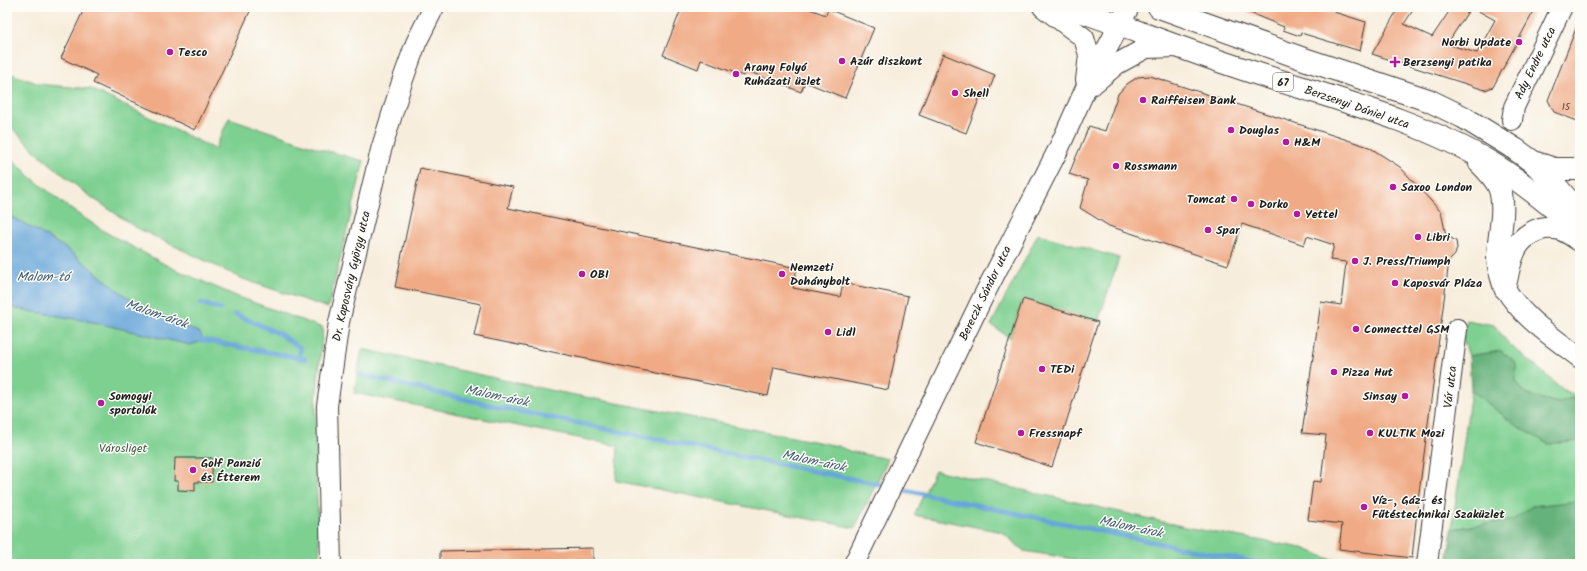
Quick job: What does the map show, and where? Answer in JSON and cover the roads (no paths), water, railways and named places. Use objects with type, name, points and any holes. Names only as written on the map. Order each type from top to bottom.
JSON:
[{"type":"main road","name":"Berzsenyi Dániel utca","points":[[1069,7],[1125,16],[1178,47],[1389,116],[1464,149],[1492,164],[1515,178],[1580,230]]},
{"type":"main road","name":"67","points":[[1159,7],[1180,12],[1428,100],[1463,117],[1515,149],[1533,162],[1580,214]]},
{"type":"main road","points":[[1464,149],[1490,173],[1499,187],[1502,204],[1502,218],[1498,259],[1500,273],[1505,288]]},
{"type":"main road","points":[[1533,162],[1554,169],[1580,169]]},
{"type":"main road","points":[[1505,288],[1514,251],[1520,242],[1529,234],[1553,228],[1567,232],[1580,240]]},
{"type":"street","name":"Dr. Kaposváry György utca","points":[[416,43],[421,7]]},
{"type":"street","name":"Dr. Kaposváry György utca","points":[[331,564],[327,406],[339,322],[381,150],[416,43],[434,7]]},
{"type":"street","points":[[1043,7],[1084,38],[1089,55],[1085,90]]},
{"type":"street","name":"Ady Endre utca","points":[[1512,120],[1514,107],[1562,7]]},
{"type":"street","name":"Bereczk Sándor utca","points":[[854,564],[981,301],[1059,148],[1085,90],[1125,16]]},
{"type":"street","points":[[1085,90],[1117,64],[1146,48],[1178,47]]},
{"type":"street","points":[[1505,288],[1512,301],[1531,320],[1580,358]]},
{"type":"street","name":"Vár utca","points":[[1427,564],[1457,329]]},
{"type":"water","name":"Malom-tó","points":[[7,215],[67,249],[137,304],[200,333],[203,341],[190,345],[93,322],[7,307]]},
{"type":"waterway","points":[[201,303],[220,309]]},
{"type":"waterway","points":[[235,314],[280,334],[300,348],[299,358]]},
{"type":"waterway","name":"Malom-árok","points":[[197,339],[305,359]]},
{"type":"waterway","name":"Malom-árok","points":[[362,375],[498,407],[887,486]]},
{"type":"waterway","name":"Malom-árok","points":[[895,488],[1263,564]]},
{"type":"place","name":"Norbi Update","points":[[1519,42]]},
{"type":"place","name":"Tesco","points":[[170,52]]},
{"type":"place","name":"Azúr diszkont","points":[[842,61]]},
{"type":"place","name":"Berzsenyi patika","points":[[1395,62]]},
{"type":"place","name":"Arany Folyó Ruházati üzlet","points":[[736,74]]},
{"type":"place","name":"Shell","points":[[955,93]]},
{"type":"place","name":"Raiffeisen Bank","points":[[1143,100]]},
{"type":"place","name":"Douglas","points":[[1231,130]]},
{"type":"place","name":"H&M","points":[[1286,142]]},
{"type":"place","name":"Rossmann","points":[[1116,166]]},
{"type":"place","name":"Saxoo London","points":[[1393,187]]},
{"type":"place","name":"Tomcat","points":[[1234,199]]},
{"type":"place","name":"Dorko","points":[[1251,204]]},
{"type":"place","name":"Yettel","points":[[1297,214]]},
{"type":"place","name":"Spar","points":[[1208,230]]},
{"type":"place","name":"Libri","points":[[1418,237]]},
{"type":"place","name":"J. Press/Triumph","points":[[1355,261]]},
{"type":"place","name":"OBI","points":[[582,274]]},
{"type":"place","name":"Nemzeti Dohánybolt","points":[[782,274]]},
{"type":"place","name":"Kaposvár Pláza","points":[[1395,283]]},
{"type":"place","name":"Connecttel GSM","points":[[1356,329]]},
{"type":"place","name":"Lidl","points":[[828,332]]},
{"type":"place","name":"TEDi","points":[[1042,369]]},
{"type":"place","name":"Pizza Hut","points":[[1334,372]]},
{"type":"place","name":"Sinsay","points":[[1405,396]]},
{"type":"place","name":"Somogyi sportolók","points":[[101,403]]},
{"type":"place","name":"Fressnapf","points":[[1021,433]]},
{"type":"place","name":"KULTIK Mozi","points":[[1370,433]]},
{"type":"place","name":"Golf Panzió és Étterem","points":[[193,470]]},
{"type":"place","name":"Víz-, Gáz- és Fűtéstechnikai Szaküzlet","points":[[1364,507]]},
{"type":"park label","name":"Városliget","points":[[123,448]]}]
